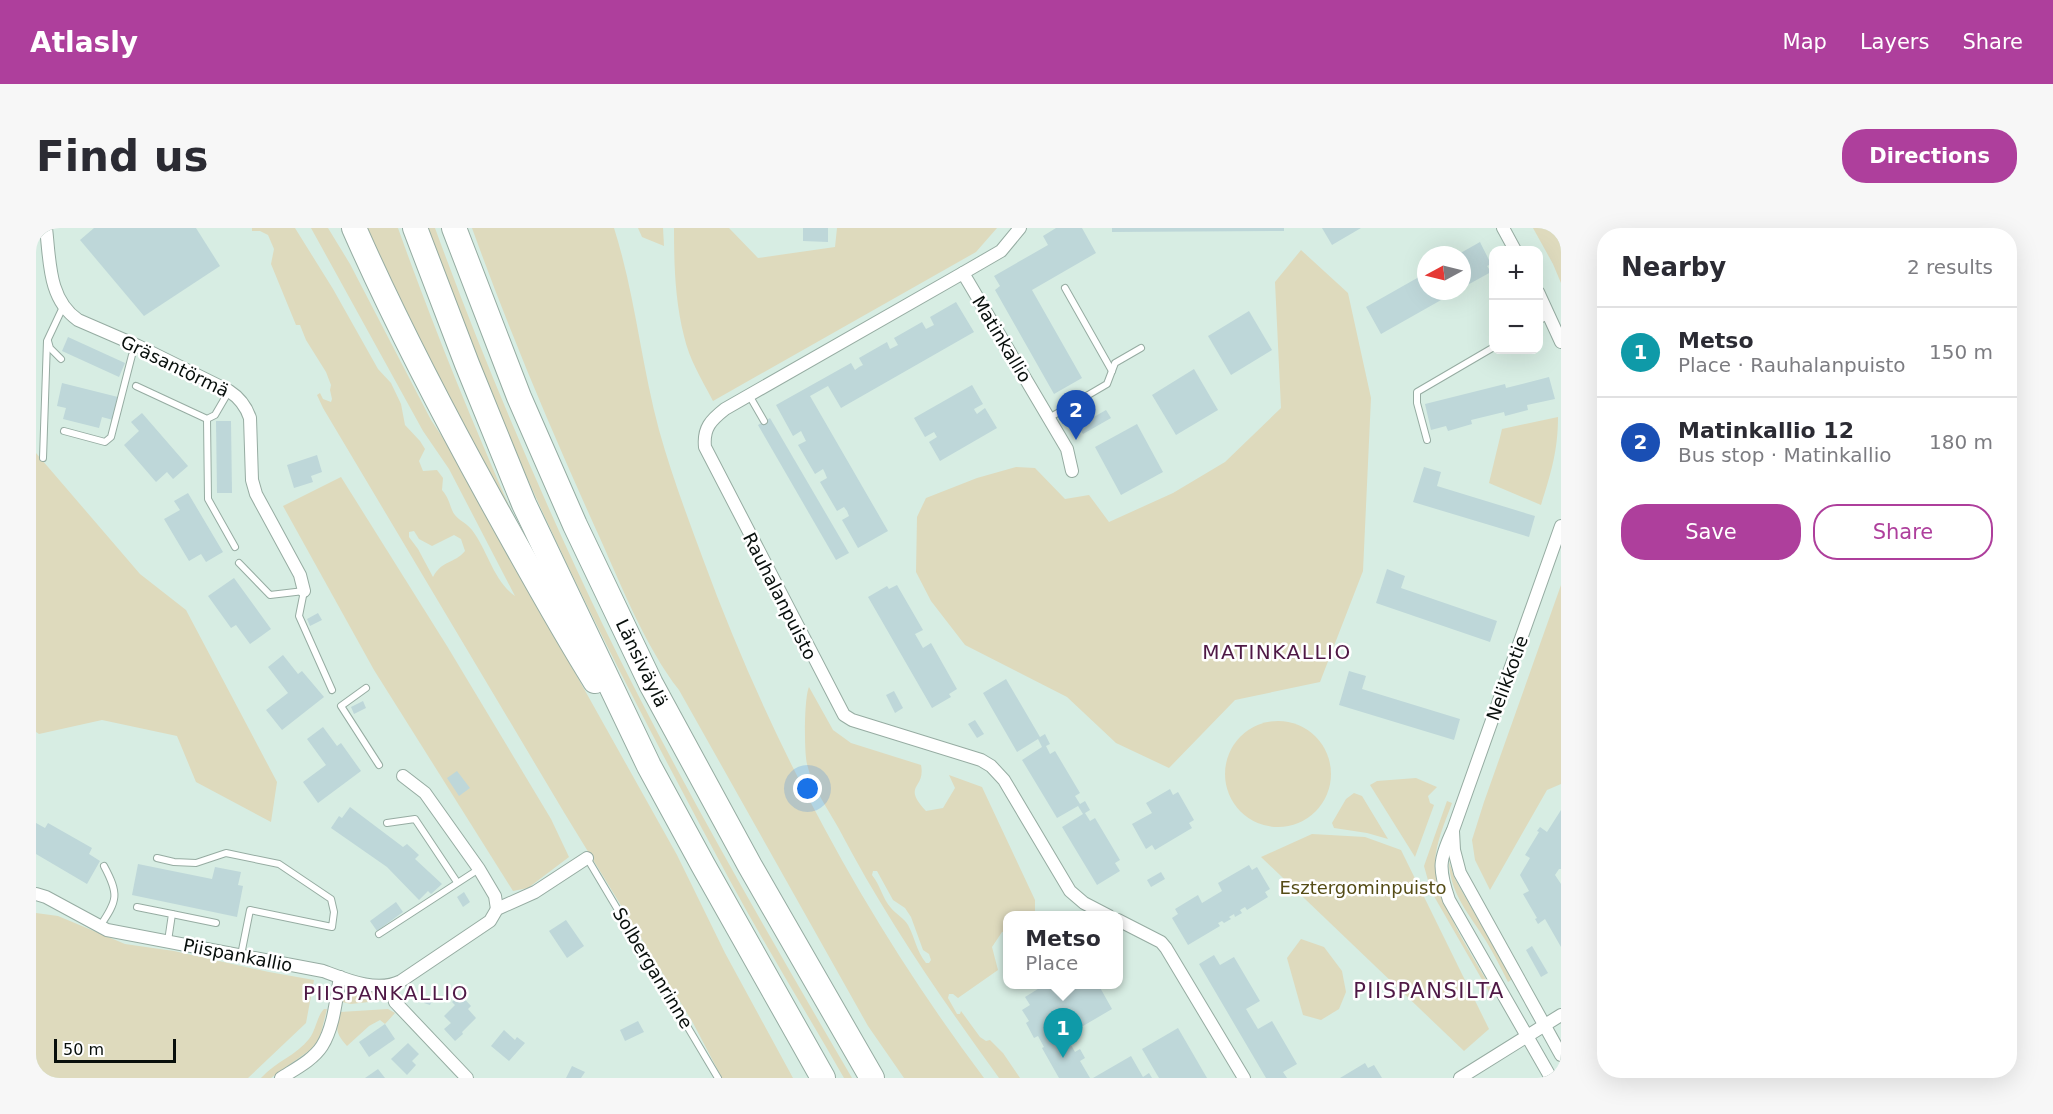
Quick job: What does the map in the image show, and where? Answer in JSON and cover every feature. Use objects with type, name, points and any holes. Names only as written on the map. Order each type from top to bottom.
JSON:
[{"type":"highway","points":[[341,228],[384,297],[563,629],[649,765]]},
{"type":"highway","points":[[354,228],[384,297]]},
{"type":"highway","name":"Länsiväylä","points":[[415,228],[524,504],[649,765],[822,1078]]},
{"type":"highway","name":"Länsiväylä","points":[[454,228],[519,397],[575,525],[651,684],[750,866],[872,1078]]},
{"type":"highway","points":[[859,1054],[881,1078]]},
{"type":"street","points":[[46,228],[54,286],[57,298],[63,307]]},
{"type":"street","points":[[963,273],[1001,251],[1020,228]]},
{"type":"street","points":[[1503,228],[1513,246]]},
{"type":"street","name":"Rauhalanpuisto","points":[[963,273],[725,409],[709,422],[704,437],[705,447],[844,715],[852,720],[981,760],[992,766],[1004,780],[1070,891],[1084,903],[1101,911]]},
{"type":"street","name":"Matinkallio","points":[[963,273],[1067,449],[1072,471]]},
{"type":"street","points":[[1541,300],[1544,318],[1561,342]]},
{"type":"street","name":"Gräsantörmä","points":[[63,307],[78,320],[138,346],[238,397],[247,408],[250,418],[252,480],[256,494],[300,575],[304,591]]},
{"type":"street","name":"Nelikkotie","points":[[1551,1078],[1449,900],[1441,877],[1442,855],[1453,830],[1561,526]]},
{"type":"street","points":[[403,776],[425,793],[479,869],[495,896],[497,909]]},
{"type":"street","name":"Nelikkotie","points":[[1453,830],[1454,850],[1460,873],[1561,1055]]},
{"type":"street","points":[[467,1078],[395,1002],[390,986],[490,921],[497,909],[535,892],[587,858]]},
{"type":"street","name":"Piispankallio","points":[[36,894],[46,897],[107,930],[323,971],[380,987],[390,986]]},
{"type":"street","points":[[1123,922],[1161,942],[1166,948],[1244,1078]]},
{"type":"street","points":[[281,1078],[307,1061],[322,1047],[328,1033],[340,977]]},
{"type":"street","points":[[1460,1078],[1561,1015]]},
{"type":"lane","points":[[1065,288],[1112,371]]},
{"type":"lane","points":[[43,458],[47,341],[63,307]]},
{"type":"lane","points":[[47,341],[50,348],[61,359]]},
{"type":"lane","points":[[1049,418],[1107,384],[1115,363],[1141,348]]},
{"type":"lane","points":[[1426,440],[1417,403],[1417,392],[1489,350]]},
{"type":"lane","points":[[64,431],[105,442],[111,437],[132,356]]},
{"type":"lane","points":[[136,386],[207,419]]},
{"type":"lane","points":[[207,419],[215,415],[229,391]]},
{"type":"lane","points":[[749,395],[764,421]]},
{"type":"lane","points":[[207,419],[208,499],[236,547]]},
{"type":"lane","points":[[239,563],[270,595],[304,591],[299,616],[332,690]]},
{"type":"lane","points":[[366,688],[341,706],[379,765]]},
{"type":"lane","points":[[387,824],[415,819],[457,882]]},
{"type":"lane","points":[[157,858],[174,862],[196,862],[226,853],[279,864],[331,899],[334,912],[332,927],[250,910],[241,955]]},
{"type":"lane","name":"Solberganrinne","points":[[587,858],[718,1078]]},
{"type":"lane","points":[[100,926],[115,901],[115,885],[104,866]]},
{"type":"lane","points":[[379,934],[479,869]]},
{"type":"lane","points":[[137,908],[216,923]]},
{"type":"lane","points":[[168,941],[172,914]]},
{"type":"green space","points":[[252,228],[295,228],[333,289],[378,369],[391,383],[401,404],[405,425],[425,449],[419,461],[423,471],[437,470],[443,478],[442,490],[453,513],[478,538],[501,582],[515,596],[449,469],[423,431],[311,228],[328,228],[350,264],[431,420],[447,444],[677,855],[725,953],[793,1078],[722,1078],[693,1023],[565,814],[323,408],[317,395],[320,393],[323,399],[331,402],[332,399],[331,385],[326,372],[306,340],[300,325],[296,325],[271,264],[274,249],[268,235],[260,231],[252,231]],"holes":[[[414,531],[419,539],[432,546],[454,535],[461,539],[465,551],[440,568],[433,577],[409,537],[409,532]]]},
{"type":"green space","points":[[363,228],[398,228],[457,383],[522,535],[455,411]]},
{"type":"green space","points":[[428,228],[435,228],[493,378],[535,477],[602,623],[723,853],[852,1078],[844,1078],[747,912],[607,646],[529,482],[493,398]]},
{"type":"green space","points":[[472,228],[614,228],[664,446],[703,559],[759,696],[825,829],[861,894],[900,957],[984,1078],[904,1078],[868,1026],[635,616],[532,384]]},
{"type":"green space","points":[[638,228],[663,228],[664,246],[642,237]]},
{"type":"green space","points":[[674,228],[729,228],[758,258],[835,247],[837,228],[997,228],[976,252],[713,401],[686,345],[676,282]]},
{"type":"green space","points":[[1533,228],[1561,228],[1561,283],[1553,264]]},
{"type":"green space","points":[[1301,250],[1348,293],[1371,398],[1363,571],[1320,682],[1235,700],[1169,768],[1116,743],[1067,697],[965,645],[931,601],[916,572],[917,517],[926,498],[977,478],[1016,467],[1035,468],[1065,499],[1089,495],[1109,522],[1173,493],[1225,462],[1281,408],[1275,282]]},
{"type":"green space","points":[[1558,417],[1553,462],[1541,505],[1489,483],[1502,429]]},
{"type":"green space","points":[[36,453],[140,574],[186,610],[277,782],[271,822],[196,782],[177,736],[102,720],[39,734],[36,732]]},
{"type":"green space","points":[[341,477],[447,646],[551,819],[569,857],[528,888],[513,891],[374,670],[283,506]]},
{"type":"green space","points":[[1561,585],[1561,784],[1547,790],[1490,890],[1475,860],[1472,840]]},
{"type":"green space","points":[[809,687],[833,730],[851,743],[921,765],[922,773],[915,796],[926,811],[943,808],[955,788],[949,775],[982,787],[1035,900],[1035,911],[1003,911],[1003,932],[992,947],[998,970],[958,998],[949,994],[948,998],[957,1014],[961,1011],[980,1037],[986,1041],[990,1040],[1003,1053],[1020,1078],[999,1078],[935,987],[875,894],[809,773],[806,758],[806,702]],"holes":[[[873,871],[877,871],[893,900],[905,908],[911,917],[923,950],[929,954],[931,960],[929,963],[926,963],[920,953],[906,923],[886,900],[872,875]]]},
{"type":"green space","points":[[1278,721],[1298,725],[1315,737],[1327,754],[1331,774],[1327,794],[1315,811],[1298,823],[1278,827],[1258,823],[1241,811],[1229,794],[1225,774],[1229,754],[1241,737],[1258,725]]},
{"type":"green space","points":[[1416,778],[1437,787],[1428,796],[1430,803],[1434,805],[1415,857],[1370,785],[1377,781]]},
{"type":"green space","points":[[1354,793],[1362,796],[1388,839],[1334,828],[1332,823],[1346,799]]},
{"type":"green space","points":[[1447,801],[1452,803],[1437,847],[1436,877],[1448,912],[1496,996],[1492,997],[1431,891],[1424,866]]},
{"type":"green space","name":"Esztergominpuisto","points":[[1312,834],[1365,837],[1401,850],[1489,1029],[1464,1051],[1261,857]]},
{"type":"green space","points":[[1449,862],[1455,879],[1512,979],[1508,982],[1457,894],[1450,874]]},
{"type":"green space","points":[[36,913],[58,916],[125,944],[174,951],[314,980],[306,1023],[248,1078],[36,1078]]},
{"type":"green space","points":[[1301,939],[1324,947],[1342,971],[1346,992],[1339,1009],[1321,1020],[1303,1015],[1287,958]]},
{"type":"green space","points":[[361,989],[382,994],[386,1000],[351,1004],[342,1002],[349,993]]},
{"type":"green space","points":[[324,1009],[327,1009],[321,1033],[310,1050],[271,1078],[261,1078],[304,1045]]},
{"type":"green space","points":[[388,1009],[395,1013],[385,1024],[380,1020],[369,1026],[347,1046],[338,1034],[340,1012]]},
{"type":"building","points":[[94,228],[196,228],[220,266],[144,316],[80,240]]},
{"type":"building","points":[[803,228],[828,228],[828,242],[803,241]]},
{"type":"building","points":[[1056,228],[1082,228],[1096,253],[1032,290],[1082,378],[1054,394],[995,290],[1000,286],[994,276],[1048,245],[1043,236]]},
{"type":"building","points":[[1112,228],[1284,228],[1284,231],[1112,232]]},
{"type":"building","points":[[1322,228],[1361,228],[1332,245]]},
{"type":"building","points":[[1480,242],[1489,260],[1487,266],[1489,273],[1471,283],[1471,247]]},
{"type":"building","points":[[1417,278],[1417,300],[1441,300],[1381,334],[1366,307]]},
{"type":"building","points":[[956,302],[974,332],[841,408],[828,386],[810,396],[888,531],[858,548],[842,520],[849,516],[847,511],[844,507],[837,511],[820,482],[827,478],[823,469],[815,474],[798,445],[806,441],[801,431],[793,436],[776,405],[851,363],[855,370],[863,365],[859,358],[887,342],[890,349],[898,345],[894,338],[922,322],[926,329],[934,325],[930,317]]},
{"type":"building","points":[[1249,311],[1272,350],[1231,375],[1208,336]]},
{"type":"building","points":[[68,337],[125,363],[119,377],[62,351]]},
{"type":"building","points":[[1194,369],[1218,410],[1176,435],[1152,395]]},
{"type":"building","points":[[1549,377],[1555,399],[1527,405],[1528,410],[1505,416],[1504,412],[1471,420],[1472,424],[1448,431],[1446,426],[1431,430],[1425,404],[1505,384],[1506,388]]},
{"type":"building","points":[[62,383],[118,397],[113,420],[102,417],[99,428],[63,419],[66,408],[57,406]]},
{"type":"building","points":[[972,385],[983,404],[974,409],[975,411],[977,414],[985,408],[997,428],[940,461],[929,442],[937,437],[934,432],[925,437],[914,418]]},
{"type":"building","points":[[1106,410],[1111,418],[1083,434],[1078,426]]},
{"type":"building","points":[[142,413],[188,466],[173,479],[167,472],[156,482],[124,445],[139,431],[131,422]]},
{"type":"building","points":[[770,418],[849,553],[836,560],[758,425]]},
{"type":"building","points":[[216,421],[231,421],[232,493],[217,493]]},
{"type":"building","points":[[1137,424],[1163,472],[1121,495],[1095,447]]},
{"type":"building","points":[[317,455],[322,472],[311,476],[313,482],[294,488],[287,465]]},
{"type":"building","points":[[1424,467],[1441,472],[1437,486],[1535,516],[1529,537],[1413,502]]},
{"type":"building","points":[[188,493],[223,552],[206,562],[201,554],[189,561],[164,519],[180,510],[174,501]]},
{"type":"building","points":[[1387,569],[1405,576],[1401,588],[1497,621],[1490,642],[1376,603]]},
{"type":"building","points":[[234,578],[271,629],[250,644],[236,625],[231,628],[208,596]]},
{"type":"building","points":[[897,585],[923,630],[915,634],[923,648],[931,643],[957,689],[949,694],[951,697],[932,708],[868,597],[887,586],[889,589]]},
{"type":"building","points":[[318,613],[322,620],[310,626],[307,619]]},
{"type":"building","points":[[283,655],[298,674],[302,671],[324,697],[282,730],[266,710],[288,693],[268,667]]},
{"type":"building","points":[[1349,671],[1366,676],[1362,689],[1460,719],[1454,740],[1339,705]]},
{"type":"building","points":[[1006,679],[1040,737],[1045,734],[1050,744],[1046,746],[1050,754],[1055,751],[1080,793],[1075,796],[1080,804],[1085,801],[1090,810],[1085,813],[1090,821],[1095,818],[1120,860],[1115,863],[1120,871],[1097,885],[1062,827],[1083,814],[1078,806],[1057,818],[1022,760],[1042,747],[1038,739],[1017,752],[983,693]]},
{"type":"building","points":[[894,691],[903,708],[895,713],[886,695]]},
{"type":"building","points":[[363,701],[366,708],[354,714],[351,707]]},
{"type":"building","points":[[975,720],[984,734],[977,738],[968,724]]},
{"type":"building","points":[[323,727],[337,746],[341,743],[361,771],[318,803],[303,782],[326,765],[307,739]]},
{"type":"building","points":[[457,771],[470,788],[459,796],[447,778]]},
{"type":"building","points":[[1170,789],[1173,795],[1178,792],[1194,820],[1189,823],[1192,828],[1155,850],[1152,845],[1146,849],[1132,824],[1152,813],[1146,803]]},
{"type":"building","points":[[350,807],[403,847],[407,844],[419,855],[415,859],[442,884],[431,894],[428,891],[419,900],[387,867],[331,828],[339,816],[342,818]]},
{"type":"building","points":[[1561,810],[1561,869],[1555,875],[1561,884],[1561,947],[1545,919],[1538,924],[1535,919],[1537,918],[1523,894],[1529,891],[1520,875],[1530,858],[1525,855],[1539,832],[1537,831],[1540,827],[1547,832]]},
{"type":"building","points":[[36,823],[45,828],[48,823],[92,848],[89,854],[100,861],[87,884],[36,854]]},
{"type":"building","points":[[138,864],[212,879],[215,867],[241,872],[238,885],[243,886],[237,917],[132,895]]},
{"type":"building","points":[[1249,865],[1252,870],[1257,867],[1270,889],[1265,892],[1268,897],[1247,910],[1245,907],[1240,910],[1242,913],[1235,917],[1234,914],[1224,923],[1222,921],[1218,923],[1220,926],[1188,945],[1172,918],[1178,914],[1175,909],[1198,895],[1202,903],[1222,891],[1218,883]]},
{"type":"building","points":[[1161,872],[1165,879],[1151,887],[1147,880]]},
{"type":"building","points":[[464,892],[470,902],[463,907],[457,897]]},
{"type":"building","points":[[396,902],[403,912],[377,931],[370,921]]},
{"type":"building","points":[[566,920],[584,946],[567,958],[549,931]]},
{"type":"building","points":[[1532,946],[1548,973],[1541,977],[1526,950]]},
{"type":"building","points":[[1214,955],[1220,965],[1234,957],[1260,1001],[1246,1009],[1258,1029],[1272,1021],[1297,1064],[1283,1072],[1287,1078],[1266,1078],[1199,964]]},
{"type":"building","points":[[1038,989],[1101,989],[1112,1009],[1066,1036],[1075,1052],[1080,1049],[1085,1058],[1080,1061],[1090,1078],[1059,1078],[1038,1036],[1034,1038],[1026,1023],[1029,1021],[1022,1010],[1030,1005],[1025,997]]},
{"type":"building","points":[[460,994],[471,1006],[468,1009],[476,1018],[455,1041],[444,1029],[451,1023],[444,1016],[455,1005],[452,1002]]},
{"type":"building","points":[[427,996],[433,998],[430,1005],[424,1003]]},
{"type":"building","points":[[638,1021],[644,1032],[625,1041],[620,1030]]},
{"type":"building","points":[[385,1024],[395,1039],[369,1057],[359,1042]]},
{"type":"building","points":[[1178,1028],[1207,1078],[1159,1078],[1142,1049]]},
{"type":"building","points":[[504,1030],[515,1040],[517,1037],[525,1043],[509,1061],[491,1046]]},
{"type":"building","points":[[408,1043],[419,1054],[412,1061],[416,1065],[407,1075],[391,1059]]},
{"type":"building","points":[[1131,1056],[1143,1077],[1149,1073],[1152,1078],[1093,1078]]},
{"type":"building","points":[[1365,1063],[1368,1068],[1374,1065],[1382,1078],[1340,1078]]},
{"type":"building","points":[[572,1066],[585,1072],[581,1078],[566,1078]]},
{"type":"building","points":[[378,1069],[385,1078],[365,1078]]},
{"type":"place","name":"Matinkallio 12","points":[[1076,440]]},
{"type":"place","name":"Metso","points":[[1063,1058]]},
{"type":"district","name":"MATINKALLIO","points":[[1277,652]]},
{"type":"district","name":"PIISPANSILTA","points":[[1429,991]]},
{"type":"district","name":"PIISPANKALLIO","points":[[386,993]]}]
